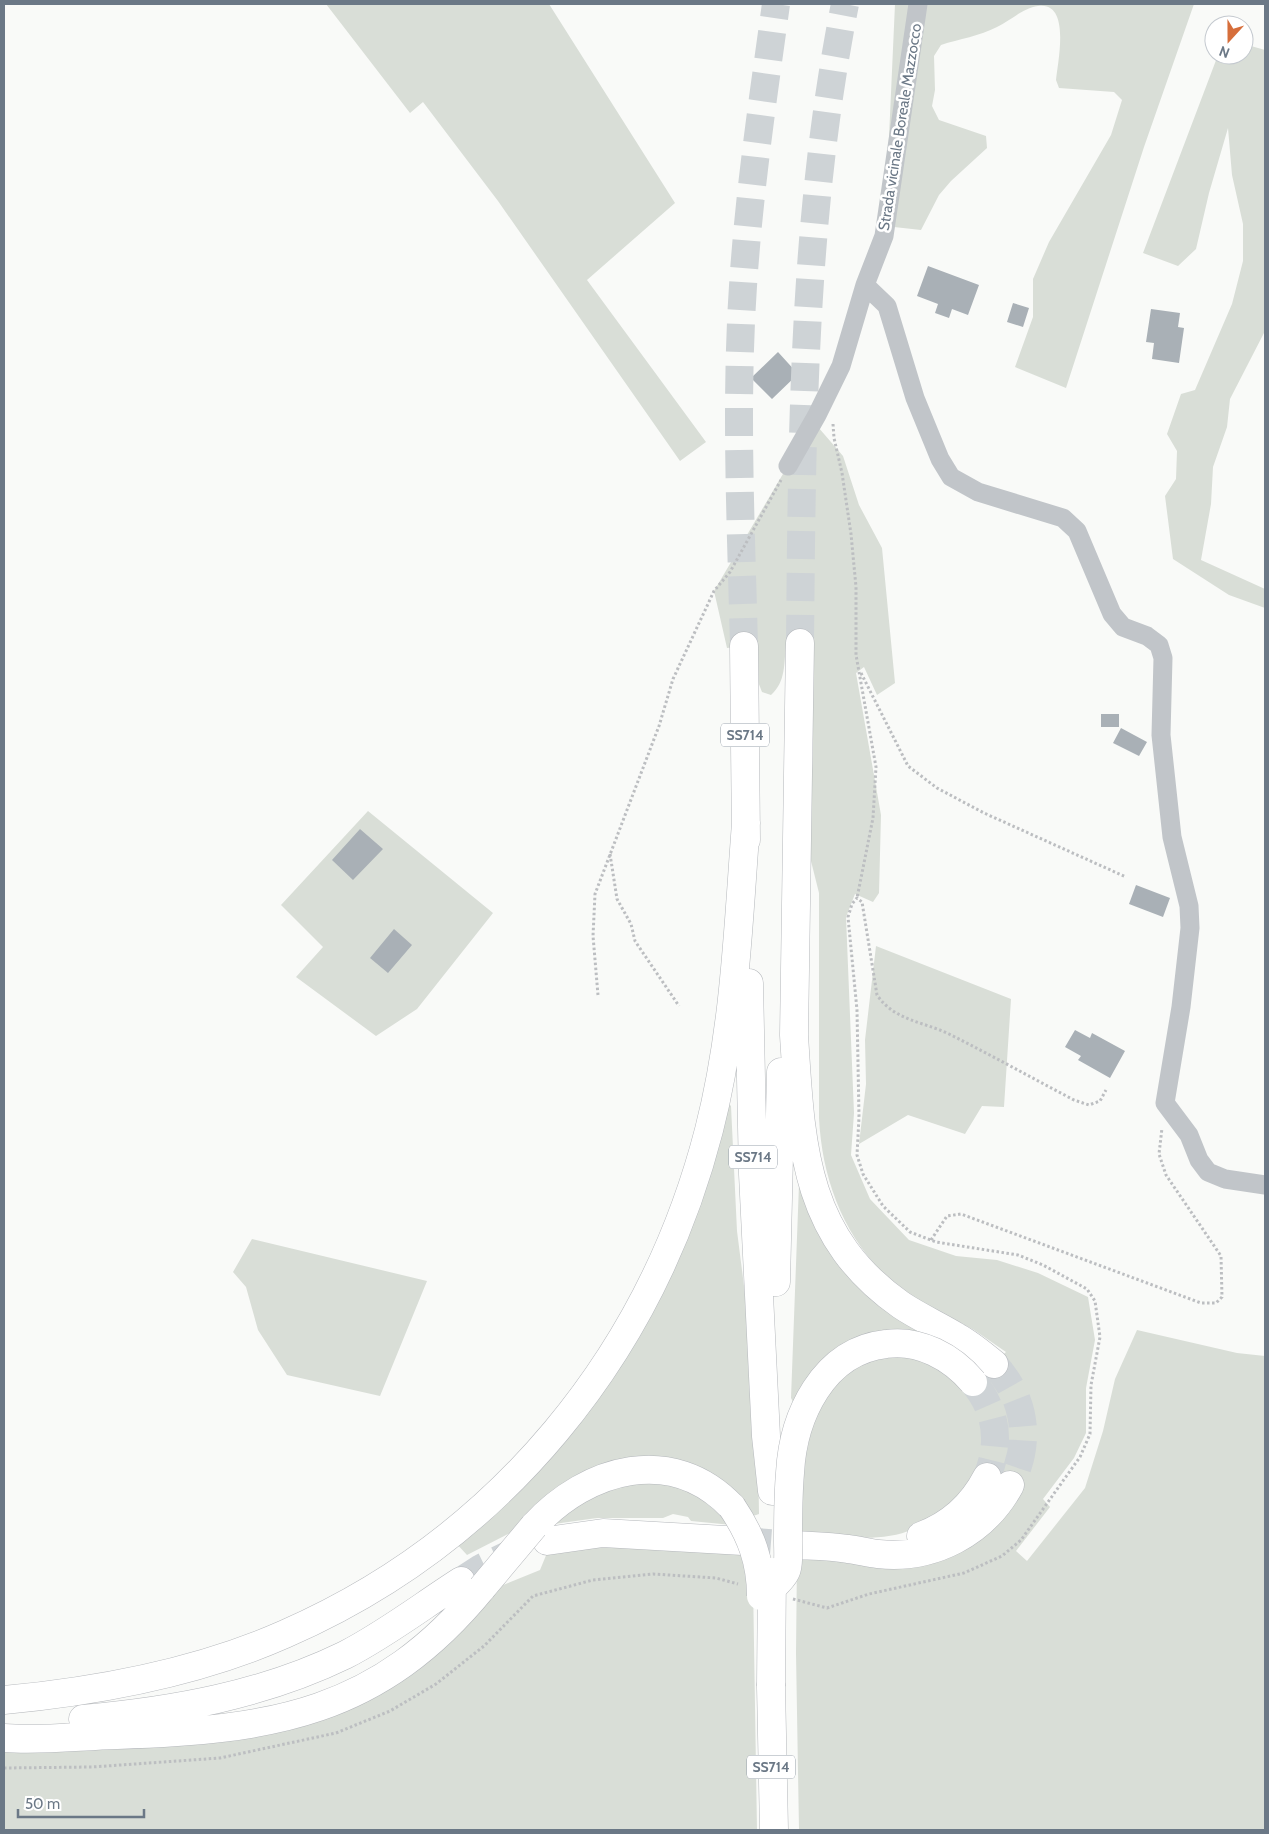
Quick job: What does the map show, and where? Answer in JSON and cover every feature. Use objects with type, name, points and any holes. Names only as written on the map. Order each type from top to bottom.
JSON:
[{"type":"highway","name":"SS714","points":[[774,1830],[771,1589],[772,1490],[776,1436],[778,1148],[795,879],[800,643]]},
{"type":"highway","name":"SS714","points":[[744,646],[753,1174],[766,1436],[772,1490]]},
{"type":"highway","points":[[4,1700],[102,1687],[172,1672],[241,1651],[304,1625],[367,1592],[425,1554],[503,1489],[556,1432],[591,1388],[629,1329],[673,1241],[694,1183],[712,1118],[728,1037],[735,977],[746,823]]},
{"type":"highway","points":[[795,879],[794,1035],[798,1098],[806,1162],[820,1209],[839,1245],[871,1282],[902,1306],[958,1337],[994,1364]]},
{"type":"highway","points":[[771,1589],[787,1570],[790,1472],[799,1425],[812,1394],[831,1370],[844,1360],[866,1348],[882,1344],[904,1343],[918,1346],[945,1358],[960,1368],[973,1382]]},
{"type":"highway","points":[[4,1727],[173,1708],[247,1690],[299,1674],[345,1654],[472,1585],[540,1533],[560,1502],[582,1488],[618,1473],[640,1470],[668,1470],[687,1475],[715,1491],[732,1507],[750,1536],[759,1569],[760,1664],[771,1686]]},
{"type":"highway","points":[[794,1545],[848,1549],[879,1554],[914,1552],[938,1547],[961,1537],[983,1521],[999,1504],[998,1481]]},
{"type":"highway","points":[[540,1533],[618,1534],[743,1541]]},
{"type":"highway","points":[[4,1738],[165,1733],[236,1727],[296,1715],[349,1696],[395,1670],[444,1633],[472,1585]]},
{"type":"highway","points":[[4,1711],[128,1704],[247,1690]]},
{"type":"street","name":"Strada vicinale Boreale Mazzocco","points":[[788,466],[818,414],[841,366],[865,285],[884,236],[918,4]]},
{"type":"street","points":[[865,285],[887,306],[914,398],[940,459],[952,477],[978,492],[1063,518],[1077,531],[1112,614],[1123,627],[1147,636],[1159,646],[1163,658],[1161,735],[1172,837],[1189,906],[1188,944],[1165,1103],[1188,1135],[1199,1160],[1208,1172],[1224,1179],[1265,1185]]},
{"type":"path","points":[[833,420],[834,438],[842,473],[851,534],[856,587],[858,668],[876,767],[873,818],[857,898],[852,904],[848,917],[857,1010],[859,1117],[856,1148]]},
{"type":"path","points":[[598,995],[593,936],[596,894],[610,853],[659,726],[673,679],[714,591],[730,572],[788,466]]},
{"type":"path","points":[[858,668],[908,766],[937,788],[984,813],[1126,877]]},
{"type":"path","points":[[610,853],[617,899],[631,924],[635,941],[679,1006]]},
{"type":"path","points":[[857,898],[862,902],[877,995],[886,1007],[898,1014],[946,1033],[1074,1100],[1089,1105],[1100,1101],[1106,1090]]},
{"type":"path","points":[[931,1240],[947,1216],[961,1214],[1200,1303],[1216,1303],[1222,1297],[1221,1256],[1177,1194],[1166,1175],[1159,1154],[1165,1103]]},
{"type":"shaded area","points":[[326,4],[549,4],[675,203],[587,280],[706,442],[680,461],[498,201],[423,102],[410,113]]},
{"type":"shaded area","points":[[895,4],[1194,4],[1144,147],[1066,388],[1015,367],[1033,317],[1033,279],[1049,242],[1111,135],[1122,100],[1114,92],[1059,88],[1056,80],[1060,47],[1059,22],[1055,13],[1048,7],[1032,7],[990,30],[941,45],[934,56],[935,90],[932,106],[939,120],[986,136],[987,148],[951,181],[939,195],[921,230],[885,226]]},
{"type":"shaded area","points":[[1254,47],[1265,50],[1265,331],[1230,399],[1227,427],[1213,467],[1211,504],[1201,560],[1265,589],[1265,608],[1229,595],[1173,559],[1165,496],[1176,479],[1177,451],[1167,434],[1181,394],[1195,390],[1232,304],[1243,261],[1243,224],[1232,175],[1228,128],[1209,193],[1196,249],[1178,266],[1143,253],[1214,65],[1254,65]]},
{"type":"shaded area","points":[[818,427],[843,456],[859,505],[882,548],[895,683],[877,695],[864,667],[856,673],[881,815],[879,893],[873,902],[855,894],[846,917],[854,1113],[851,1155],[870,1199],[909,1240],[956,1256],[997,1260],[1038,1273],[1088,1297],[1095,1340],[1086,1388],[1086,1433],[1074,1458],[1043,1499],[1050,1507],[1016,1551],[1027,1561],[1085,1488],[1103,1431],[1115,1379],[1137,1330],[1237,1353],[1265,1356],[1265,1830],[799,1830],[796,1653],[797,1557],[878,1563],[966,1497],[920,1526],[900,1534],[885,1537],[854,1538],[793,1531],[795,1470],[825,1392],[854,1365],[897,1353],[935,1364],[964,1390],[1006,1352],[974,1330],[910,1298],[874,1263],[860,1246],[838,1206],[825,1163],[819,1118],[819,893],[807,845],[813,755],[813,681],[809,643],[786,644],[782,678],[776,690],[771,695],[762,692],[744,646],[727,648],[714,591],[810,428]]},
{"type":"shaded area","points":[[368,811],[493,913],[417,1009],[376,1036],[296,977],[323,947],[281,905]]},
{"type":"shaded area","points":[[876,946],[1011,999],[1004,1107],[982,1106],[965,1134],[908,1115],[859,1144],[866,1084],[865,1040]]},
{"type":"shaded area","points":[[728,1103],[731,1106],[737,1231],[757,1388],[759,1514],[750,1517],[670,1461],[520,1528],[467,1555],[455,1542],[560,1441]]},
{"type":"shaded area","points":[[799,1184],[944,1342],[908,1335],[794,1404],[791,1398]]},
{"type":"shaded area","points":[[252,1239],[427,1281],[380,1396],[287,1375],[258,1330],[246,1287],[233,1272]]},
{"type":"shaded area","points":[[634,1480],[686,1486],[732,1525],[691,1521],[688,1517],[673,1514],[663,1518],[597,1518],[554,1524],[577,1502]]},
{"type":"shaded area","points":[[603,1546],[747,1553],[753,1582],[757,1830],[4,1830],[4,1746],[314,1718],[493,1589],[540,1570],[547,1553]]},
{"type":"building","points":[[928,266],[979,285],[968,315],[952,309],[949,318],[935,313],[938,304],[917,296]]},
{"type":"building","points":[[1013,303],[1029,308],[1023,327],[1007,322]]},
{"type":"building","points":[[1151,309],[1180,313],[1178,327],[1184,328],[1179,363],[1152,359],[1154,343],[1146,342]]},
{"type":"building","points":[[778,352],[798,374],[772,399],[751,378]]},
{"type":"building","points":[[1101,714],[1119,714],[1119,727],[1101,727]]},
{"type":"building","points":[[1121,728],[1147,742],[1139,756],[1113,743]]},
{"type":"building","points":[[360,829],[383,849],[353,880],[332,860]]},
{"type":"building","points":[[1136,885],[1170,898],[1163,917],[1129,904]]},
{"type":"building","points":[[394,929],[412,945],[388,973],[370,958]]},
{"type":"building","points":[[1075,1030],[1090,1038],[1092,1033],[1125,1051],[1110,1078],[1078,1060],[1081,1056],[1065,1047]]},
{"type":"tunnel","points":[[744,646],[739,466],[739,376],[743,286],[761,110],[776,4]]},
{"type":"tunnel","points":[[800,643],[804,402],[813,242],[831,83],[845,4]]},
{"type":"tunnel","points":[[994,1364],[1005,1377],[1013,1392],[1019,1406],[1022,1422],[1021,1453],[1010,1485]]},
{"type":"tunnel","points":[[973,1382],[987,1404],[994,1427],[994,1451],[987,1477]]},
{"type":"tunnel","points":[[743,1541],[794,1545]]},
{"type":"tunnel","points":[[461,1581],[481,1568],[514,1552]]}]
